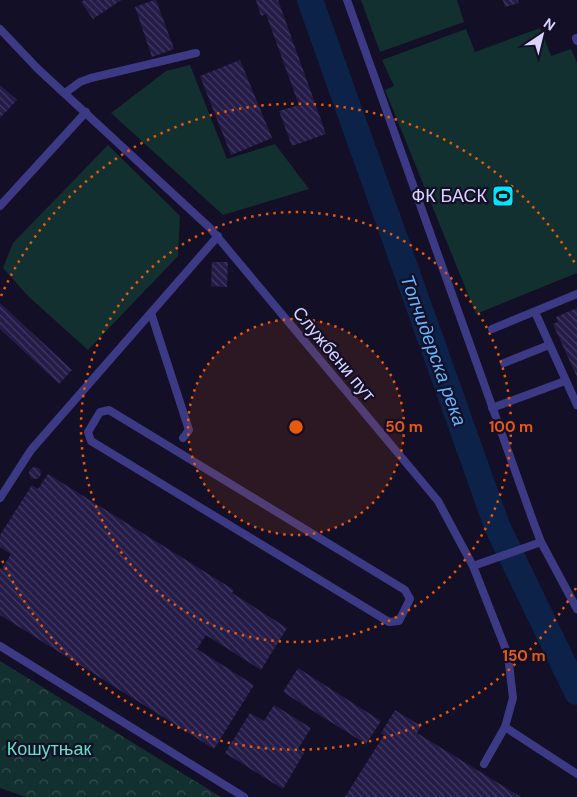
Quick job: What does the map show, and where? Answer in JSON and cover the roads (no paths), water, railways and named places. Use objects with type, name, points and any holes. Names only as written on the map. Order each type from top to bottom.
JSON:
[{"type":"lane","points":[[347,0],[541,542],[577,609]]},
{"type":"lane","name":"Службени пут","points":[[0,29],[218,236],[438,501],[473,566],[508,655],[512,698],[505,727],[484,764]]},
{"type":"lane","points":[[66,93],[80,82],[91,78],[196,53]]},
{"type":"lane","points":[[0,206],[86,112]]},
{"type":"lane","points":[[0,498],[31,450],[218,236]]},
{"type":"lane","points":[[492,329],[577,294]]},
{"type":"lane","points":[[536,312],[565,382],[577,405]]},
{"type":"lane","points":[[151,313],[189,430],[183,438]]},
{"type":"lane","points":[[504,363],[549,345]]},
{"type":"lane","points":[[492,408],[565,382]]},
{"type":"lane","points":[[109,410],[406,590],[410,599],[398,621],[389,622],[158,481],[91,441],[88,432],[100,412],[109,410]]},
{"type":"lane","points":[[473,566],[488,559],[541,542]]},
{"type":"lane","points":[[0,646],[244,797]]},
{"type":"lane","points":[[505,727],[577,774]]},
{"type":"waterway","name":"Топчидерска река","points":[[310,0],[497,526],[577,692]]},
{"type":"place","name":"ФК БАСК","points":[[503,196]]},
{"type":"park label","name":"Кошутњак","points":[[49,749]]}]
